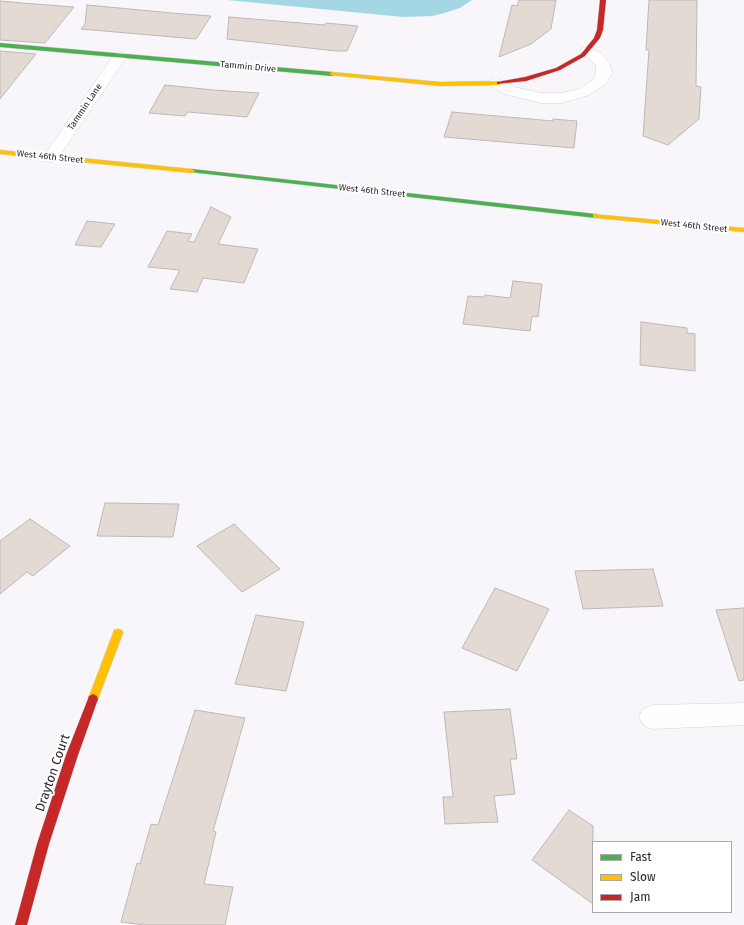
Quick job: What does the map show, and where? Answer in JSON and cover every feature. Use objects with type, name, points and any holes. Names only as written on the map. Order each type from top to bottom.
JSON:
[{"type":"street","points":[[496,83],[509,91],[541,98],[562,98],[584,92],[596,86],[604,76],[603,64],[596,56],[588,51],[597,38],[600,30],[603,0]]},
{"type":"street","name":"Tammin Drive","points":[[0,45],[440,84],[496,83],[526,79],[558,69],[572,62],[588,51]]},
{"type":"street","name":"Tammin Lane","points":[[50,157],[120,56]]},
{"type":"street","name":"West 46th Street","points":[[0,152],[744,230]]},
{"type":"street","name":"Drayton Court","points":[[21,925],[43,844],[72,755],[118,633]]},
{"type":"street","points":[[652,717],[744,714]]},
{"type":"water","points":[[227,0],[472,0],[460,8],[445,13],[432,16],[403,17]]},
{"type":"building","points":[[519,0],[556,0],[551,29],[531,44],[499,57],[512,5],[517,6]]},
{"type":"building","points":[[649,0],[697,0],[696,86],[701,87],[699,119],[668,145],[643,136],[649,50],[646,50]]},
{"type":"building","points":[[0,1],[74,7],[45,43],[0,40]]},
{"type":"building","points":[[87,5],[211,16],[196,39],[81,29],[85,24]]},
{"type":"building","points":[[229,17],[325,25],[326,23],[358,26],[347,51],[336,51],[227,39]]},
{"type":"building","points":[[0,51],[36,54],[0,99]]},
{"type":"building","points":[[165,85],[259,93],[247,117],[188,112],[185,116],[149,113]]},
{"type":"building","points":[[452,112],[553,121],[553,119],[577,121],[574,148],[444,137]]},
{"type":"building","points":[[211,207],[231,217],[218,244],[258,249],[244,283],[203,278],[197,292],[170,289],[180,270],[148,267],[167,231],[192,234],[188,241],[194,242]]},
{"type":"building","points":[[87,221],[115,224],[101,247],[75,245]]},
{"type":"building","points":[[513,281],[542,284],[538,317],[532,316],[530,331],[463,324],[468,296],[484,297],[485,295],[510,298]]},
{"type":"building","points":[[641,322],[687,328],[687,333],[695,334],[695,371],[640,365]]},
{"type":"building","points":[[105,503],[179,504],[173,537],[97,536]]},
{"type":"building","points":[[30,519],[70,546],[33,576],[27,572],[0,594],[0,541]]},
{"type":"building","points":[[234,524],[280,569],[242,592],[197,546]]},
{"type":"building","points":[[653,569],[663,606],[583,609],[575,571]]},
{"type":"building","points":[[495,588],[549,609],[517,671],[462,648]]},
{"type":"building","points":[[744,608],[744,680],[739,681],[716,610]]},
{"type":"building","points":[[256,615],[304,622],[286,691],[235,684]]},
{"type":"building","points":[[510,709],[517,759],[510,759],[515,794],[494,796],[498,822],[445,824],[443,797],[453,797],[444,712]]},
{"type":"building","points":[[195,710],[245,718],[213,831],[216,832],[204,884],[233,887],[225,925],[144,925],[121,922],[137,863],[140,864],[151,824],[158,825]]},
{"type":"building","points":[[569,810],[593,826],[592,903],[532,860]]},
{"type":"traffic: fast","points":[[0,45],[332,74]]},
{"type":"traffic: fast","points":[[192,171],[596,216]]},
{"type":"traffic: slow","points":[[332,74],[440,84],[499,83]]},
{"type":"traffic: slow","points":[[0,152],[192,171]]},
{"type":"traffic: slow","points":[[596,216],[744,230]]},
{"type":"traffic: slow","points":[[93,699],[118,633]]},
{"type":"traffic: jam","points":[[499,83],[526,79],[558,69],[583,55],[597,38],[600,30],[603,0]]},
{"type":"traffic: jam","points":[[21,925],[43,844],[72,755],[93,699]]}]
